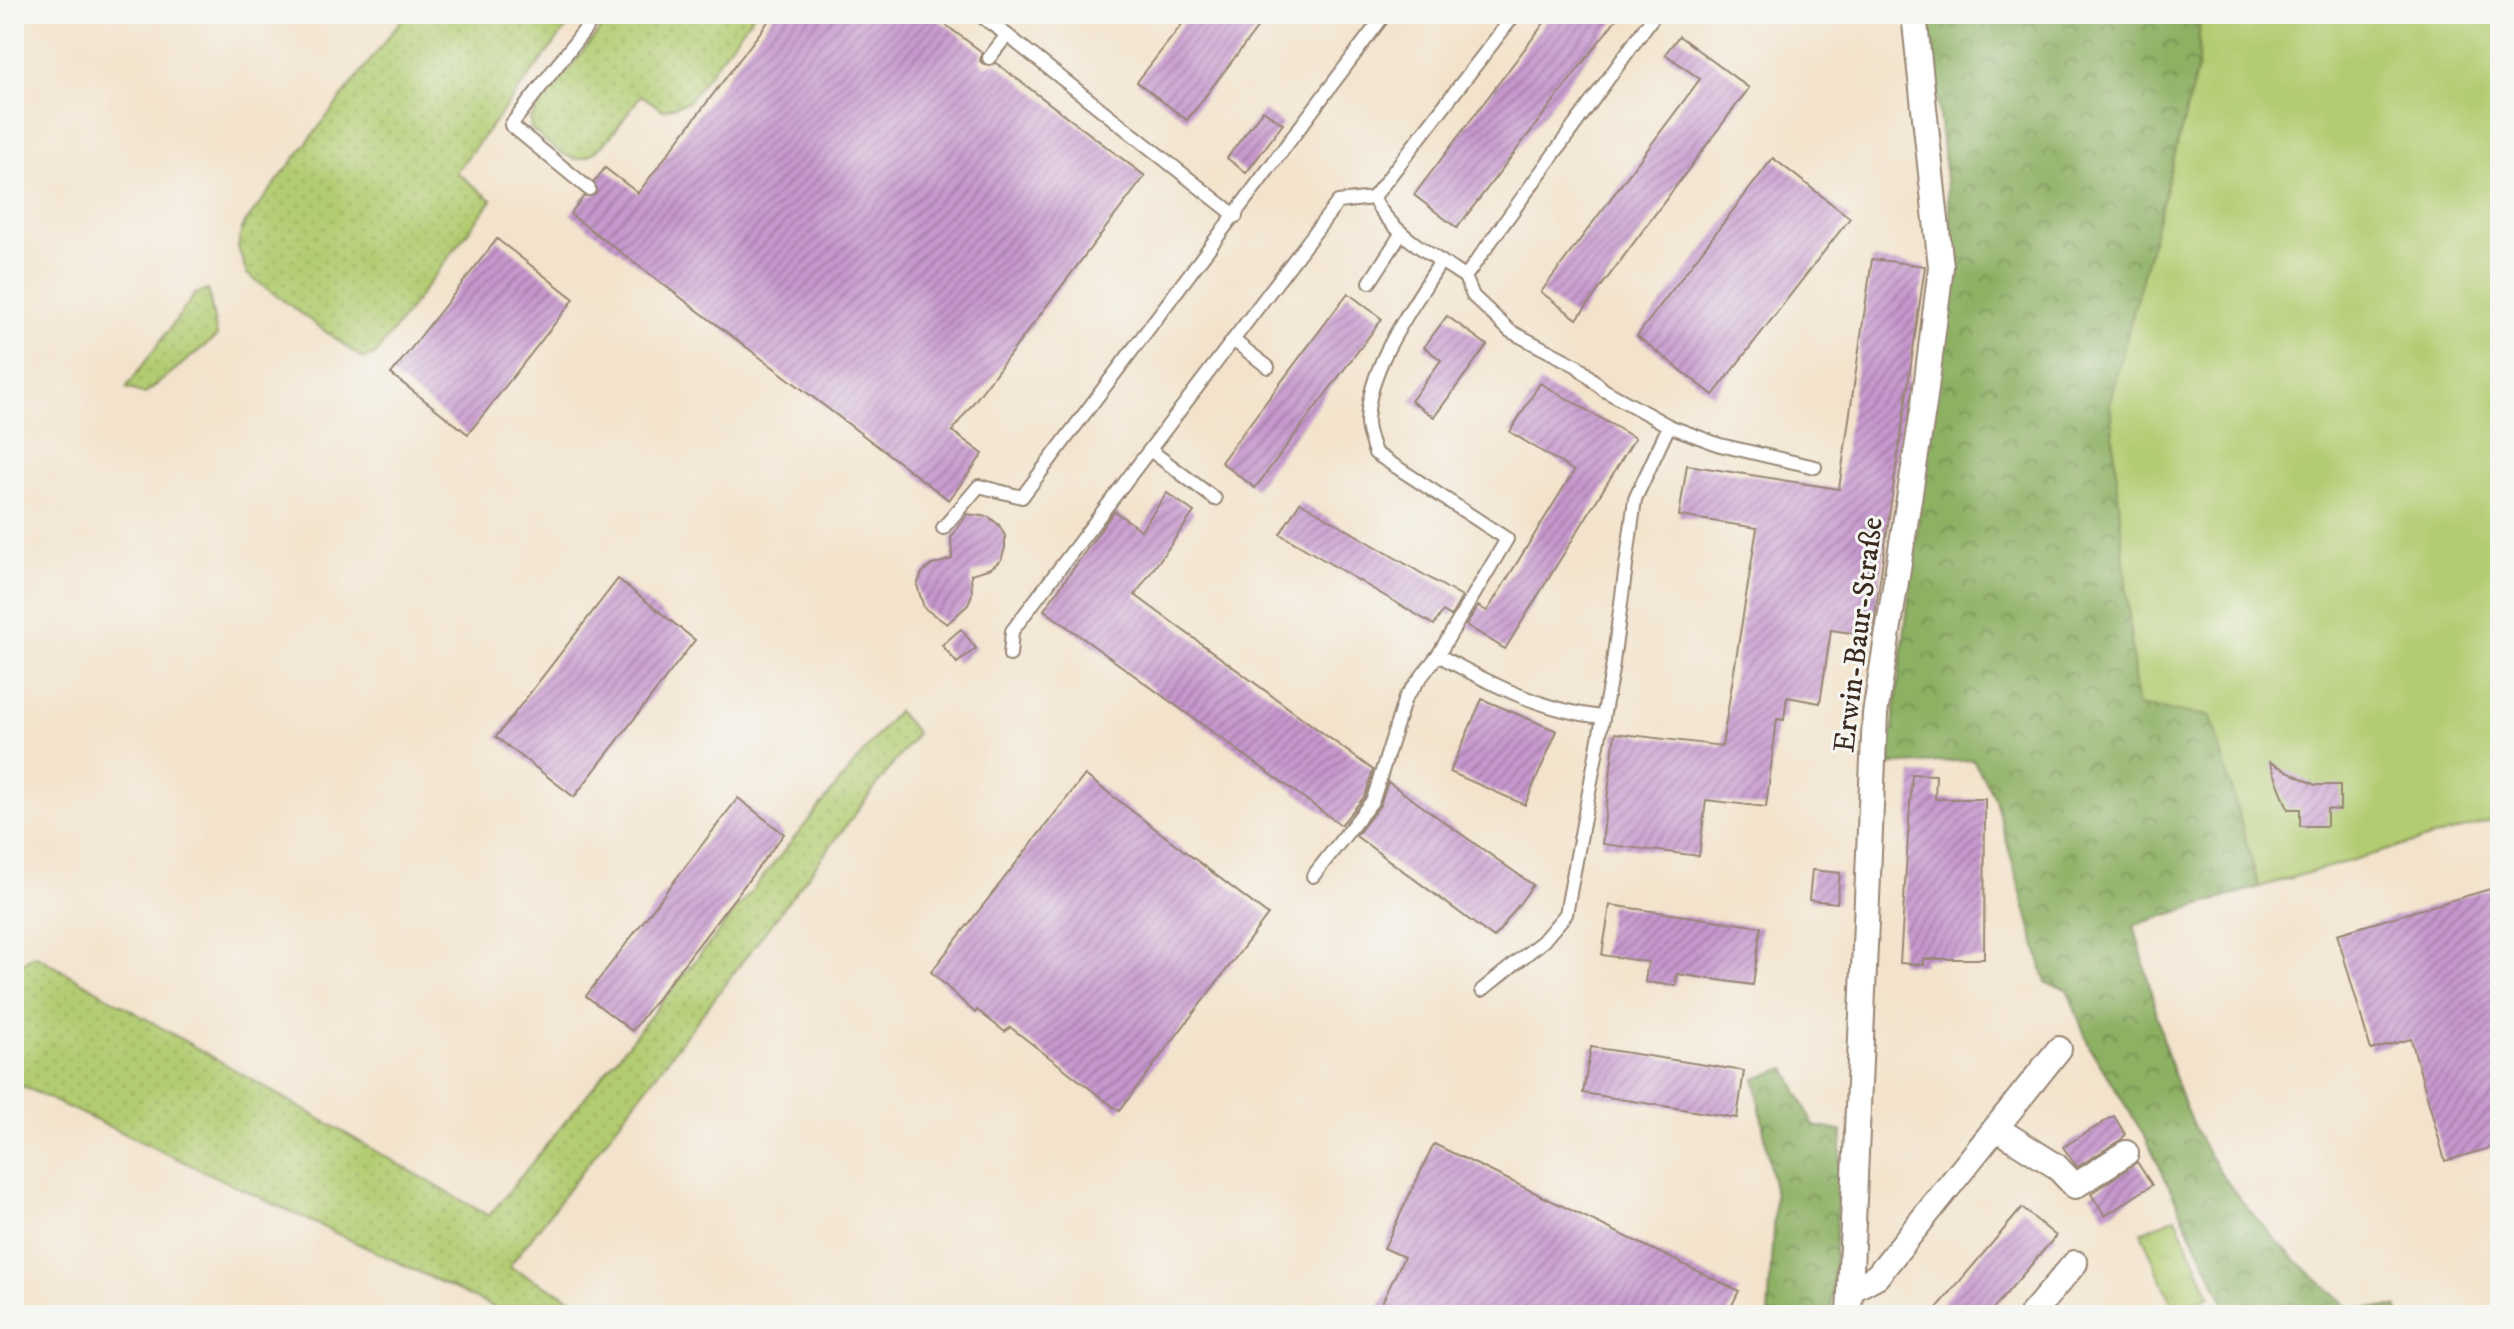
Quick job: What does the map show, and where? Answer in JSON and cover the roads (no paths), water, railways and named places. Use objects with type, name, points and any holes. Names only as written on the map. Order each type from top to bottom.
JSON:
[{"type":"street","name":"Erwin-Baur-Straße","points":[[1849,1315],[1875,714],[1924,404],[1941,267],[1914,14]]},
{"type":"street","points":[[1851,1290],[1877,1276],[2059,1049]]},
{"type":"street","points":[[1996,1128],[2056,1166],[2075,1186],[2126,1153]]},
{"type":"street","points":[[2031,1315],[2075,1263]]},
{"type":"lane","points":[[589,189],[511,125],[597,14]]},
{"type":"lane","points":[[978,14],[1236,216]]},
{"type":"lane","points":[[943,528],[979,486],[1022,497],[1385,14]]},
{"type":"lane","points":[[1010,655],[1012,631],[1338,202],[1373,198],[1515,14]]},
{"type":"lane","points":[[1465,277],[1655,14]]},
{"type":"lane","points":[[989,58],[1007,35]]},
{"type":"lane","points":[[1373,198],[1382,214],[1401,234],[1465,277],[1473,296],[1510,331],[1577,366],[1604,390],[1669,426],[1720,445],[1815,467]]},
{"type":"lane","points":[[1370,282],[1401,234]]},
{"type":"lane","points":[[1313,876],[1373,800],[1405,698],[1438,655],[1507,539],[1375,453],[1367,425],[1372,392],[1389,349],[1441,261]]},
{"type":"lane","points":[[1233,340],[1268,367]]},
{"type":"lane","points":[[1482,990],[1543,941],[1566,914],[1603,717],[1635,499],[1669,426]]},
{"type":"lane","points":[[1150,450],[1215,499]]},
{"type":"lane","points":[[1438,655],[1488,683],[1563,713],[1603,717]]}]
